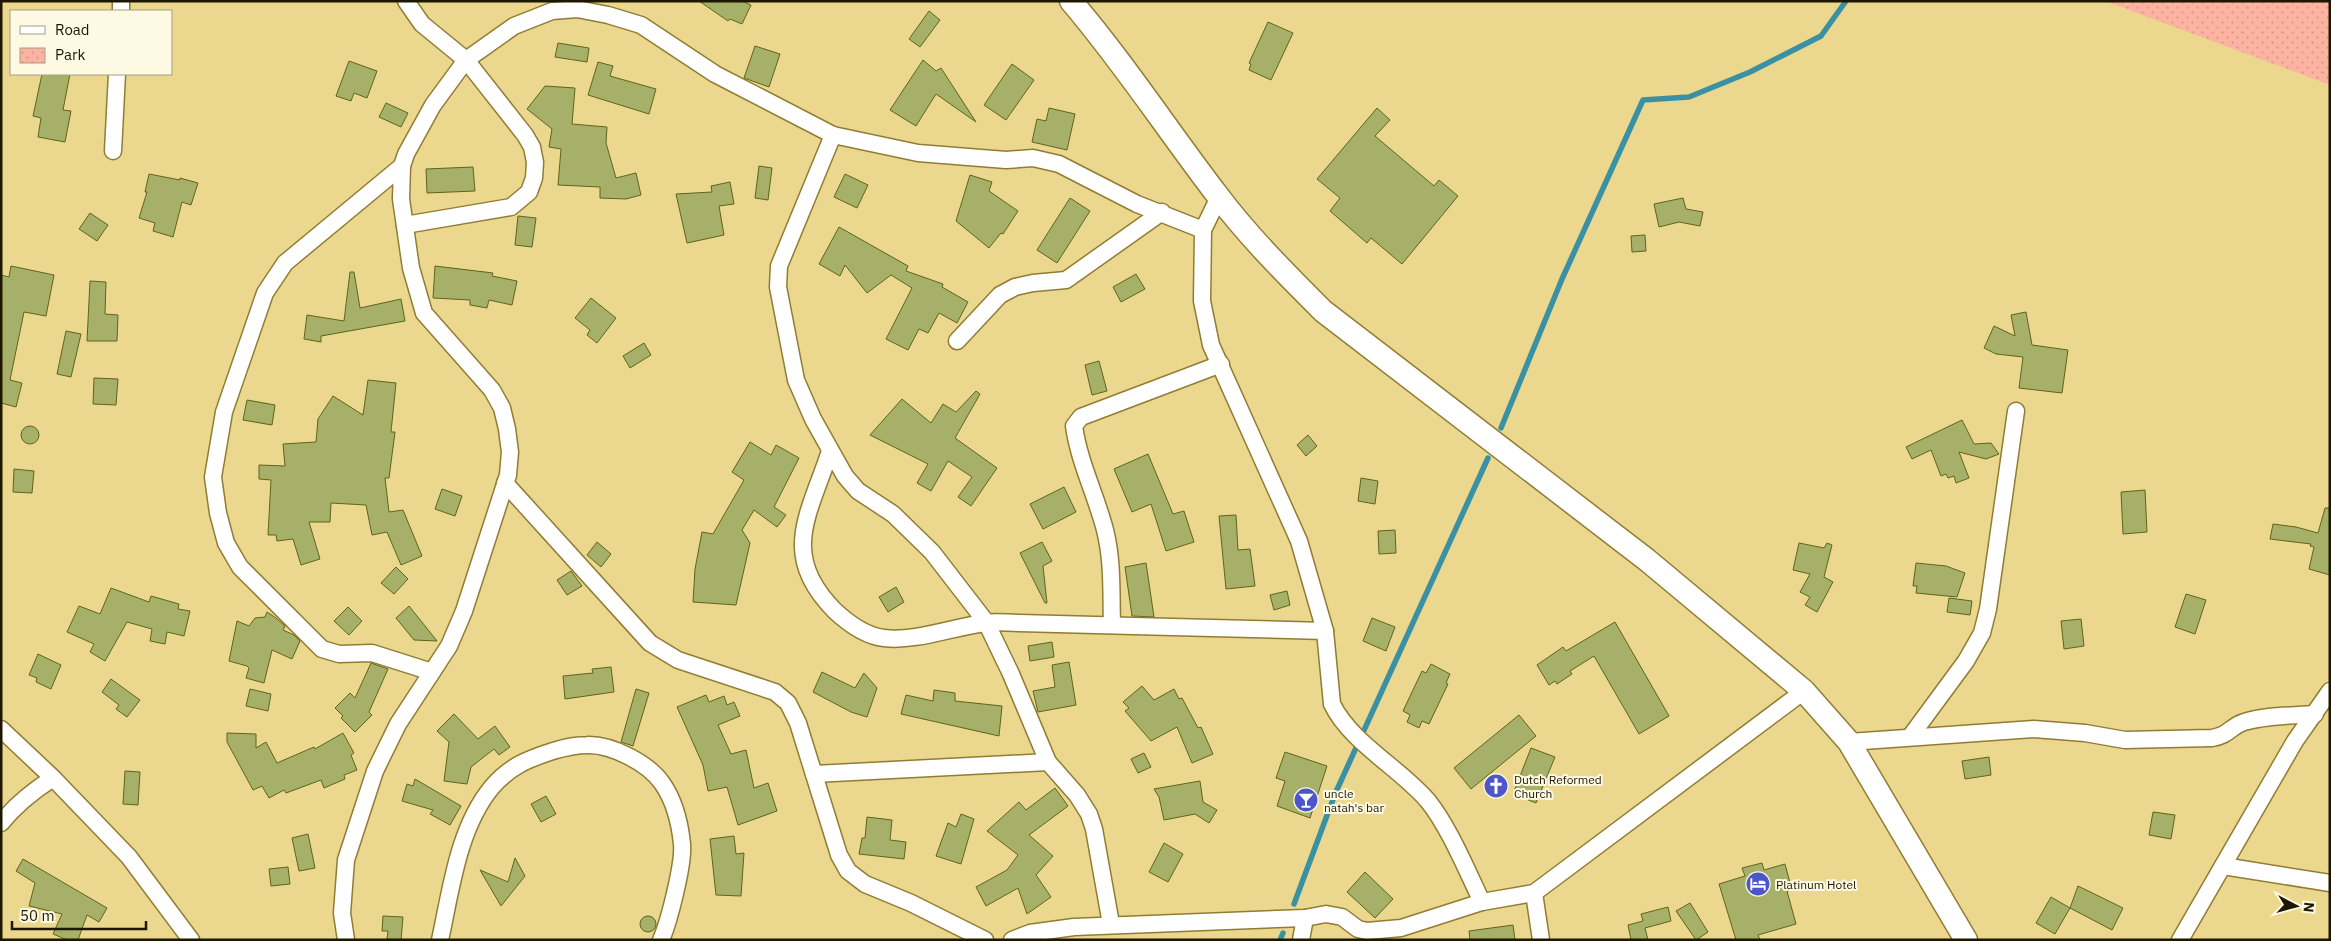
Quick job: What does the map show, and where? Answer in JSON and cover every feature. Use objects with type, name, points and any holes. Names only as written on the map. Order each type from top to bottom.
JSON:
[{"type":"street","points":[[405,225],[511,207],[529,192],[534,178],[535,162],[532,147],[525,135],[466,60],[422,24],[406,1]]},
{"type":"street","points":[[1071,1],[1106,43],[1219,197],[1278,266],[1323,311],[1647,560],[1804,691],[1849,742],[1966,940]]},
{"type":"street","points":[[346,940],[342,913],[346,860],[375,771],[395,732],[449,646],[464,611],[508,475],[510,452],[502,408],[492,390],[424,314],[412,268],[401,199],[402,166],[406,154],[433,105],[466,60],[514,26],[552,11],[577,9],[608,15],[641,25],[715,74],[833,135],[918,152],[1006,160],[1033,158],[1059,164],[1137,204],[1162,212],[1203,230]]},
{"type":"street","points":[[114,151],[118,75]]},
{"type":"street","points":[[833,135],[779,266],[778,287],[796,380],[830,451],[845,476],[858,491],[893,514],[932,552],[986,622],[1012,674],[1048,762],[1077,795],[1089,814],[1094,829],[1111,924]]},
{"type":"street","points":[[402,166],[285,263],[265,294],[224,412],[213,477],[218,513],[226,543],[240,567],[322,648],[339,654],[372,654],[432,672]]},
{"type":"street","points":[[1219,197],[1203,230],[1202,301],[1211,345],[1299,541],[1325,631],[1331,695],[1336,711],[1360,739],[1406,779],[1428,802],[1482,902]]},
{"type":"street","points":[[957,341],[1000,295],[1024,285],[1066,280],[1162,212]]},
{"type":"street","points":[[1112,625],[1113,574],[1105,530],[1076,443],[1074,426],[1081,417],[1220,364]]},
{"type":"street","points":[[1910,737],[1966,661],[1982,633],[1988,609],[2016,411]]},
{"type":"street","points":[[830,451],[802,535],[803,557],[810,578],[819,594],[845,620],[868,634],[883,638],[900,638],[986,622],[1325,631]]},
{"type":"street","points":[[505,483],[650,643],[678,660],[776,692],[788,703],[798,723],[839,855],[848,871],[866,884],[911,903],[985,940]]},
{"type":"street","points":[[1012,940],[1030,933],[1111,924],[1305,918],[1326,914],[1342,917],[1358,929],[1367,931],[1401,928],[1482,902],[1534,893],[1804,691]]},
{"type":"street","points":[[2180,940],[2295,741],[2330,691]]},
{"type":"street","points":[[1849,742],[2034,729],[2085,732],[2125,740],[2212,738],[2225,736],[2242,723],[2257,719],[2315,714]]},
{"type":"street","points":[[1,729],[53,778],[128,857],[191,940]]},
{"type":"street","points":[[440,940],[460,848],[492,787],[522,762],[563,748],[588,744],[618,751],[640,762],[661,782],[672,801],[682,846],[667,926],[661,940]]},
{"type":"street","points":[[814,774],[1048,762]]},
{"type":"street","points":[[1,823],[31,792],[53,778]]},
{"type":"street","points":[[2223,866],[2330,884]]},
{"type":"street","points":[[1534,893],[1541,940]]},
{"type":"street","points":[[1301,940],[1305,918]]},
{"type":"green space","points":[[2105,1],[2330,1],[2330,85]]},
{"type":"building","points":[[699,1],[742,1],[751,5],[742,24],[730,19],[728,21]]},
{"type":"building","points":[[929,11],[940,20],[920,47],[909,39]]},
{"type":"building","points":[[1268,22],[1293,33],[1271,80],[1249,70],[1251,64],[1249,63]]},
{"type":"building","points":[[558,43],[589,48],[587,62],[555,57]]},
{"type":"building","points":[[755,46],[780,54],[769,87],[744,78]]},
{"type":"building","points":[[923,60],[936,71],[941,68],[976,122],[936,94],[916,126],[890,110]]},
{"type":"building","points":[[349,61],[377,71],[367,98],[354,93],[351,101],[336,96]]},
{"type":"building","points":[[598,62],[613,66],[610,76],[656,89],[649,114],[588,95]]},
{"type":"building","points":[[1012,64],[1034,80],[1006,120],[984,105]]},
{"type":"building","points":[[42,75],[70,75],[63,110],[71,111],[65,142],[38,137],[41,118],[33,116]]},
{"type":"building","points":[[545,86],[575,88],[572,124],[607,127],[606,143],[616,178],[636,173],[641,195],[626,199],[600,198],[600,187],[558,185],[561,149],[549,147],[552,129],[527,109]]},
{"type":"building","points":[[386,103],[408,113],[401,127],[379,117]]},
{"type":"building","points":[[1049,108],[1075,114],[1067,150],[1032,142],[1037,119],[1046,121]]},
{"type":"building","points":[[1377,108],[1390,120],[1375,136],[1434,186],[1439,180],[1458,196],[1402,264],[1371,238],[1367,243],[1330,211],[1340,198],[1317,179]]},
{"type":"building","points":[[759,166],[772,168],[768,200],[755,198]]},
{"type":"building","points":[[473,167],[475,191],[427,193],[426,169]]},
{"type":"building","points":[[149,174],[180,180],[180,178],[198,183],[191,205],[182,202],[173,237],[153,231],[155,223],[139,218],[147,192],[145,192]]},
{"type":"building","points":[[845,174],[868,185],[857,208],[834,197]]},
{"type":"building","points":[[970,175],[992,182],[989,191],[1018,211],[1003,234],[1001,233],[989,248],[956,221]]},
{"type":"building","points":[[730,182],[734,204],[719,206],[724,235],[687,243],[676,194],[712,192],[711,186]]},
{"type":"building","points":[[1070,198],[1090,211],[1057,263],[1037,250]]},
{"type":"building","points":[[1683,198],[1686,209],[1703,212],[1700,226],[1679,222],[1659,227],[1654,204]]},
{"type":"building","points":[[90,213],[108,225],[97,241],[79,229]]},
{"type":"building","points":[[518,216],[536,218],[532,247],[515,245]]},
{"type":"building","points":[[839,227],[908,266],[906,271],[943,284],[942,287],[968,302],[957,323],[939,313],[928,333],[919,329],[908,350],[886,339],[912,288],[891,275],[867,293],[845,265],[840,276],[819,264]]},
{"type":"building","points":[[1645,235],[1646,251],[1632,252],[1631,236]]},
{"type":"building","points":[[11,266],[54,275],[46,316],[24,312],[10,380],[22,383],[16,407],[1,403],[1,275],[9,277]]},
{"type":"building","points":[[435,266],[493,273],[492,276],[517,281],[512,305],[489,300],[487,308],[470,305],[470,300],[433,298]]},
{"type":"building","points":[[350,272],[354,272],[360,308],[401,299],[405,321],[321,336],[321,342],[304,339],[307,315],[344,321]]},
{"type":"building","points":[[1136,274],[1145,289],[1121,302],[1113,287]]},
{"type":"building","points":[[90,281],[106,282],[105,314],[118,315],[117,341],[87,341]]},
{"type":"building","points":[[591,298],[616,318],[597,343],[587,335],[590,330],[575,318]]},
{"type":"building","points":[[2026,312],[2032,345],[2068,350],[2062,393],[2019,388],[2023,357],[1996,354],[1984,348],[1994,326],[2015,336],[2011,315]]},
{"type":"building","points":[[66,331],[81,334],[71,377],[57,374]]},
{"type":"building","points":[[644,343],[651,355],[630,368],[623,356]]},
{"type":"building","points":[[1099,361],[1107,391],[1092,395],[1085,365]]},
{"type":"building","points":[[94,378],[118,379],[116,405],[93,404]]},
{"type":"building","points":[[368,380],[396,383],[391,432],[395,432],[389,478],[385,478],[389,512],[403,510],[422,556],[401,565],[387,532],[372,535],[366,505],[331,503],[330,522],[309,522],[320,559],[301,565],[293,539],[277,541],[276,535],[268,535],[271,480],[259,479],[259,465],[285,466],[283,444],[316,442],[318,419],[333,396],[363,415]]},
{"type":"building","points":[[976,391],[980,394],[955,438],[997,468],[971,506],[958,497],[972,477],[948,461],[931,491],[917,483],[928,464],[870,435],[902,399],[931,423],[943,404],[956,412]]},
{"type":"building","points":[[247,400],[275,405],[272,425],[243,420]]},
{"type":"building","points":[[1962,420],[1974,444],[1991,443],[1999,454],[1986,459],[1959,452],[1969,478],[1956,483],[1954,476],[1948,478],[1946,474],[1941,476],[1931,450],[1912,459],[1906,447]]},
{"type":"building","points":[[26,426],[34,426],[39,431],[37,442],[26,444],[21,439],[21,431]]},
{"type":"building","points":[[1308,435],[1317,446],[1306,456],[1297,445]]},
{"type":"building","points":[[750,442],[771,455],[776,445],[799,458],[774,507],[786,515],[777,527],[754,510],[742,530],[750,543],[736,605],[693,602],[695,569],[702,532],[713,534],[744,480],[732,472]]},
{"type":"building","points":[[1148,454],[1173,514],[1184,511],[1194,542],[1166,551],[1151,504],[1132,512],[1114,469]]},
{"type":"building","points":[[14,469],[34,471],[32,493],[13,492]]},
{"type":"building","points":[[1361,478],[1378,481],[1375,504],[1358,501]]},
{"type":"building","points":[[1064,487],[1076,512],[1043,529],[1030,504]]},
{"type":"building","points":[[442,489],[462,496],[455,516],[435,509]]},
{"type":"building","points":[[2145,490],[2147,532],[2123,534],[2121,492]]},
{"type":"building","points":[[2325,508],[2330,508],[2330,575],[2309,569],[2314,547],[2310,546],[2311,544],[2270,539],[2273,524],[2296,527],[2318,533]]},
{"type":"building","points":[[1236,515],[1238,550],[1250,549],[1255,586],[1226,589],[1219,516]]},
{"type":"building","points":[[1395,530],[1396,553],[1379,554],[1378,531]]},
{"type":"building","points":[[597,542],[611,554],[601,567],[587,555]]},
{"type":"building","points":[[1042,542],[1052,561],[1043,566],[1047,603],[1045,603],[1020,553]]},
{"type":"building","points":[[1799,543],[1824,548],[1827,543],[1832,545],[1824,577],[1833,582],[1817,612],[1805,605],[1810,597],[1800,592],[1810,574],[1793,570]]},
{"type":"building","points":[[1146,563],[1154,617],[1132,616],[1125,567]]},
{"type":"building","points":[[1916,563],[1946,566],[1965,573],[1957,597],[1916,593],[1917,586],[1913,586]]},
{"type":"building","points":[[396,567],[408,579],[394,594],[381,583]]},
{"type":"building","points":[[571,571],[582,586],[567,595],[557,580]]},
{"type":"building","points":[[896,587],[904,602],[888,612],[879,597]]},
{"type":"building","points":[[111,588],[149,602],[151,596],[179,604],[178,609],[190,611],[184,636],[167,632],[165,644],[150,641],[152,629],[127,622],[105,661],[90,652],[94,644],[67,632],[79,606],[100,614]]},
{"type":"building","points":[[1287,591],[1290,605],[1274,610],[1270,595]]},
{"type":"building","points":[[2186,594],[2206,600],[2195,634],[2175,627]]},
{"type":"building","points":[[1949,598],[1972,601],[1970,615],[1947,612]]},
{"type":"building","points":[[409,606],[437,641],[414,640],[396,618]]},
{"type":"building","points":[[348,607],[362,621],[349,635],[334,621]]},
{"type":"building","points":[[267,612],[285,626],[283,630],[294,635],[300,641],[292,659],[272,650],[264,683],[246,678],[249,668],[247,666],[229,661],[237,621],[249,626],[255,618],[265,617]]},
{"type":"building","points":[[1372,618],[1395,627],[1386,651],[1363,641]]},
{"type":"building","points":[[2081,619],[2084,646],[2064,649],[2061,621]]},
{"type":"building","points":[[1615,622],[1669,716],[1639,734],[1594,656],[1570,671],[1572,674],[1557,684],[1555,681],[1549,685],[1537,665],[1563,647],[1566,651]]},
{"type":"building","points":[[1052,642],[1054,657],[1030,661],[1028,646]]},
{"type":"building","points":[[38,654],[61,665],[51,689],[36,682],[37,678],[29,675]]},
{"type":"building","points":[[1069,662],[1076,705],[1038,712],[1033,691],[1055,687],[1052,665]]},
{"type":"building","points":[[371,663],[388,669],[369,712],[372,715],[355,732],[341,718],[343,716],[335,708],[350,693],[355,698]]},
{"type":"building","points":[[1431,664],[1450,674],[1446,683],[1448,684],[1429,724],[1422,721],[1419,728],[1407,722],[1410,715],[1403,711],[1422,671],[1426,673]]},
{"type":"building","points":[[611,667],[614,692],[565,699],[563,676],[593,673],[592,669]]},
{"type":"building","points":[[822,672],[855,688],[864,673],[877,688],[867,717],[851,712],[813,692]]},
{"type":"building","points":[[111,679],[140,700],[127,717],[116,709],[119,705],[102,692]]},
{"type":"building","points":[[1142,686],[1154,700],[1174,689],[1179,699],[1182,698],[1198,728],[1201,727],[1213,754],[1192,763],[1177,727],[1151,741],[1125,711],[1129,708],[1123,702]]},
{"type":"building","points":[[250,689],[271,694],[268,711],[246,706]]},
{"type":"building","points":[[636,689],[649,693],[633,746],[621,742]]},
{"type":"building","points":[[934,690],[955,693],[955,701],[1002,706],[999,736],[901,714],[906,695],[933,701]]},
{"type":"building","points":[[706,695],[709,702],[724,696],[727,705],[734,702],[740,716],[718,725],[731,754],[746,750],[754,788],[768,783],[777,811],[738,825],[727,787],[708,791],[703,765],[677,707]]},
{"type":"building","points":[[454,714],[478,739],[495,726],[510,747],[499,755],[494,749],[471,767],[467,784],[444,781],[449,742],[437,731]]},
{"type":"building","points":[[1519,715],[1536,736],[1471,789],[1454,768]]},
{"type":"building","points":[[227,733],[256,734],[256,748],[266,742],[277,763],[314,747],[315,749],[343,733],[354,753],[351,755],[357,770],[344,775],[345,779],[324,788],[321,780],[286,793],[284,790],[269,798],[262,786],[253,790],[227,742]]},
{"type":"building","points":[[1531,748],[1555,757],[1536,803],[1513,794]]},
{"type":"building","points":[[1285,752],[1327,766],[1310,818],[1277,806],[1285,781],[1276,778]]},
{"type":"building","points":[[1144,753],[1151,767],[1138,773],[1131,759]]},
{"type":"building","points":[[1989,757],[1991,775],[1965,779],[1962,761]]},
{"type":"building","points":[[125,771],[140,772],[138,805],[123,804]]},
{"type":"building","points":[[415,779],[461,806],[450,825],[430,814],[433,810],[402,801],[407,784],[413,786]]},
{"type":"building","points":[[1200,781],[1203,802],[1217,810],[1209,823],[1195,814],[1164,820],[1159,797],[1154,789]]},
{"type":"building","points":[[1055,788],[1068,806],[1029,835],[1053,856],[1036,875],[1051,897],[1027,914],[1018,888],[986,906],[976,887],[1007,870],[1018,855],[987,831],[1019,802],[1026,810]]},
{"type":"building","points":[[546,796],[556,814],[541,822],[531,804]]},
{"type":"building","points":[[2153,812],[2175,815],[2171,839],[2149,835]]},
{"type":"building","points":[[961,814],[974,819],[961,864],[936,856],[948,823],[956,827]]},
{"type":"building","points":[[867,817],[892,820],[890,840],[906,842],[904,859],[859,854],[862,838],[865,838]]},
{"type":"building","points":[[308,834],[315,868],[299,871],[292,838]]},
{"type":"building","points":[[734,836],[736,854],[744,853],[741,896],[716,895],[710,839]]},
{"type":"building","points":[[1164,843],[1183,854],[1168,882],[1149,872]]},
{"type":"building","points":[[515,858],[525,876],[501,906],[480,870],[508,882]]},
{"type":"building","points":[[23,859],[107,908],[99,922],[87,915],[78,940],[67,940],[53,934],[62,914],[29,906],[35,883],[16,871]]},
{"type":"building","points":[[1762,863],[1764,870],[1785,864],[1792,890],[1787,891],[1796,924],[1758,935],[1760,940],[1736,940],[1719,884],[1745,876],[1742,868]]},
{"type":"building","points":[[288,867],[290,884],[271,886],[269,869]]},
{"type":"building","points":[[1365,872],[1393,899],[1375,918],[1347,892]]},
{"type":"building","points":[[2078,886],[2123,908],[2112,930],[2070,908]]},
{"type":"building","points":[[2051,897],[2070,908],[2055,934],[2036,923]]},
{"type":"building","points":[[1690,903],[1708,932],[1696,940],[1676,911]]},
{"type":"building","points":[[1668,907],[1671,921],[1645,928],[1648,940],[1631,940],[1628,925],[1643,921],[1641,914]]},
{"type":"building","points":[[383,916],[403,917],[401,940],[387,939],[388,931],[382,931]]},
{"type":"building","points":[[645,916],[651,916],[656,921],[654,930],[645,932],[640,927],[640,921]]},
{"type":"building","points":[[1513,925],[1515,940],[1470,940],[1469,931]]},
{"type":"waterway","points":[[1501,428],[1562,279],[1643,100],[1689,97],[1750,72],[1821,36],[1846,1]]},
{"type":"waterway","points":[[1294,904],[1335,794],[1488,458]]},
{"type":"waterway","points":[[1280,940],[1283,933]]},
{"type":"place","name":"Dutch Reformed Church","points":[[1496,786]]},
{"type":"place","name":"uncle natah's bar","points":[[1306,800]]},
{"type":"place","name":"Platinum Hotel","points":[[1758,884]]}]
